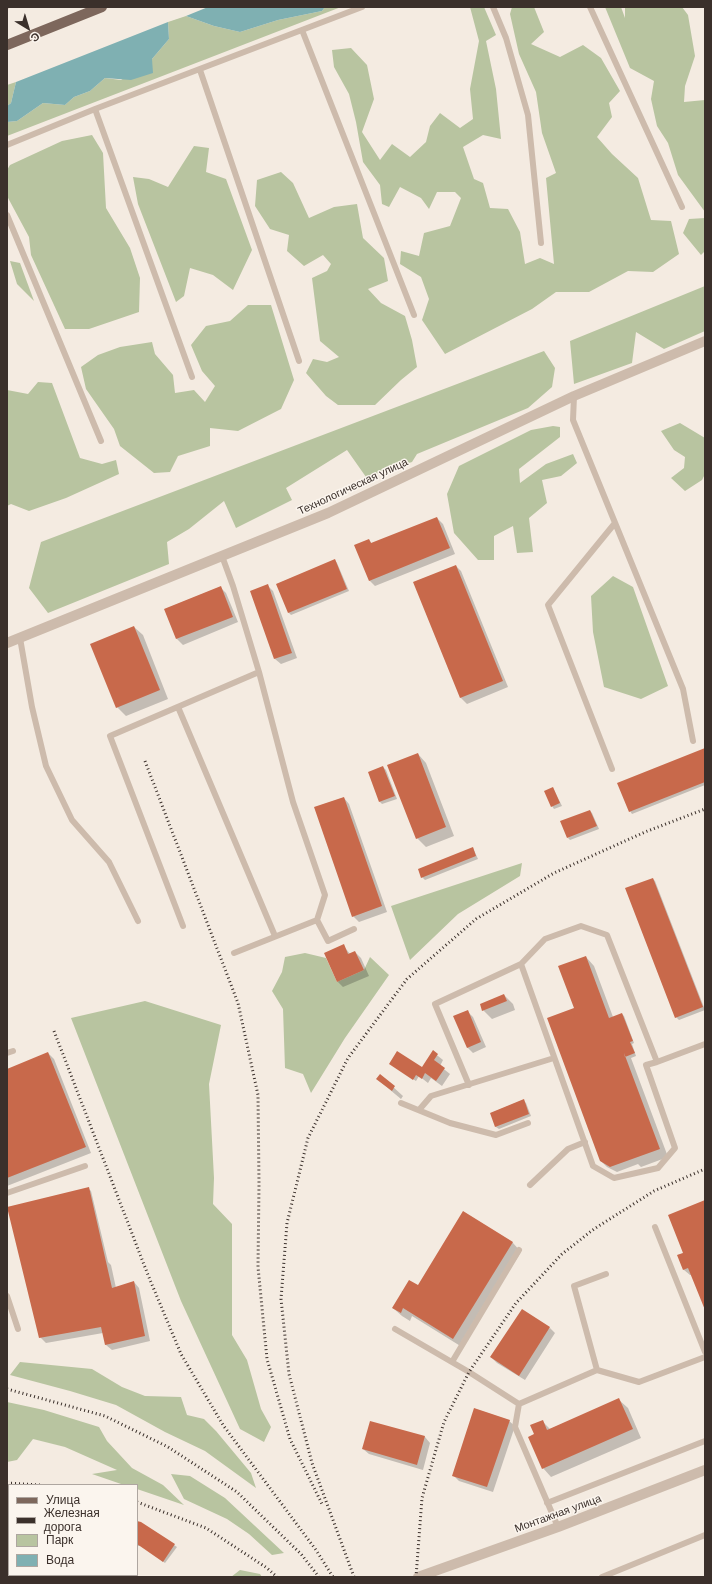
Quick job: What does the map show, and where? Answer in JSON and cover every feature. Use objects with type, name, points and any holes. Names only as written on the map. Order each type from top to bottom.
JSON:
[{"type":"main road","points":[[7,45],[102,7]]},
{"type":"street","name":"Технологическая улица","points":[[7,643],[328,514],[574,396],[705,341]]},
{"type":"street","name":"Монтажная улица","points":[[418,1577],[558,1527],[705,1470]]},
{"type":"lane","points":[[7,145],[95,109],[362,7]]},
{"type":"lane","points":[[493,7],[506,38],[528,115],[541,243]]},
{"type":"lane","points":[[590,7],[682,207]]},
{"type":"lane","points":[[302,30],[414,315]]},
{"type":"lane","points":[[200,70],[299,361]]},
{"type":"lane","points":[[95,109],[192,377]]},
{"type":"lane","points":[[7,215],[101,440]]},
{"type":"lane","points":[[574,396],[573,420],[683,688],[693,741]]},
{"type":"lane","points":[[612,769],[548,605],[615,523]]},
{"type":"lane","points":[[222,556],[233,586],[259,672],[293,802],[325,895],[317,920],[328,941],[354,929]]},
{"type":"lane","points":[[20,638],[32,707],[46,766],[72,820],[109,862],[138,921]]},
{"type":"lane","points":[[182,926],[110,736],[259,672]]},
{"type":"lane","points":[[178,707],[275,936]]},
{"type":"lane","points":[[234,953],[317,920]]},
{"type":"lane","points":[[469,1085],[435,1004],[521,964],[545,939],[581,926],[607,935],[657,1062]]},
{"type":"lane","points":[[521,964],[593,1166],[614,1178],[658,1168],[675,1148],[646,1065],[705,1044]]},
{"type":"lane","points":[[419,1110],[431,1096],[554,1058]]},
{"type":"lane","points":[[401,1103],[450,1123],[496,1136],[528,1123]]},
{"type":"lane","points":[[530,1185],[568,1149],[585,1142]]},
{"type":"lane","points":[[7,1193],[85,1166]]},
{"type":"lane","points":[[655,1227],[705,1352]]},
{"type":"lane","points":[[452,1362],[519,1250]]},
{"type":"lane","points":[[597,1370],[574,1286],[606,1274]]},
{"type":"lane","points":[[7,1296],[18,1329]]},
{"type":"lane","points":[[395,1329],[452,1362],[519,1404]]},
{"type":"lane","points":[[519,1404],[597,1370],[639,1382],[705,1357]]},
{"type":"lane","points":[[519,1404],[515,1427],[558,1527]]},
{"type":"lane","points":[[547,1503],[705,1440]]},
{"type":"lane","points":[[602,1577],[705,1535]]},
{"type":"green space","points":[[325,7],[341,7],[7,136],[7,122],[17,121],[43,103],[65,105],[74,97],[90,91],[105,78],[121,80],[152,59],[169,39],[168,22],[186,16],[214,26],[240,32],[278,20],[322,11]]},
{"type":"green space","points":[[470,7],[484,7],[496,35],[486,41],[496,89],[501,139],[483,135],[463,147],[474,179],[483,183],[490,208],[508,209],[520,232],[525,264],[540,258],[554,264],[546,178],[556,173],[542,133],[536,92],[519,54],[510,14],[512,7],[534,7],[544,32],[531,44],[560,57],[583,45],[601,58],[620,91],[609,103],[612,117],[597,137],[612,154],[638,178],[651,220],[671,221],[679,254],[653,272],[628,271],[589,292],[556,292],[532,309],[445,354],[422,320],[429,299],[421,277],[400,264],[401,251],[419,256],[424,233],[450,226],[461,198],[455,192],[437,192],[429,209],[421,198],[400,187],[389,207],[382,204],[380,185],[363,162],[356,122],[349,94],[334,67],[332,50],[351,48],[367,65],[374,99],[362,132],[380,160],[392,144],[410,157],[426,142],[430,126],[440,113],[460,128],[473,119],[470,89],[479,41]]},
{"type":"green space","points":[[605,7],[621,7],[625,18],[625,7],[682,7],[688,15],[695,56],[685,86],[684,102],[705,100],[705,212],[678,175],[668,143],[657,126],[651,99],[654,81],[630,68]]},
{"type":"green space","points":[[16,82],[11,103],[7,106],[7,85]]},
{"type":"green space","points":[[92,135],[103,153],[106,208],[130,248],[140,278],[139,312],[89,329],[65,329],[31,255],[29,237],[7,196],[7,170],[10,165],[62,141]]},
{"type":"green space","points":[[194,146],[209,148],[206,172],[226,179],[252,250],[233,290],[213,275],[190,268],[184,296],[176,302],[138,204],[133,177],[149,179],[168,187]]},
{"type":"green space","points":[[281,172],[293,183],[309,218],[334,207],[357,204],[363,238],[384,258],[388,281],[368,289],[381,303],[405,316],[412,340],[417,367],[375,405],[338,405],[326,396],[306,373],[313,359],[327,362],[339,357],[320,341],[312,278],[327,271],[331,264],[323,255],[304,266],[287,251],[289,235],[270,229],[255,206],[257,180]]},
{"type":"green space","points":[[705,218],[705,251],[701,255],[683,233],[689,219]]},
{"type":"green space","points":[[10,261],[20,263],[34,301],[17,284]]},
{"type":"green space","points":[[705,286],[705,331],[664,349],[636,332],[632,363],[574,384],[570,341]]},
{"type":"green space","points":[[248,305],[271,305],[294,380],[281,409],[238,431],[210,428],[210,446],[178,456],[170,472],[154,473],[120,446],[114,429],[86,389],[81,367],[98,355],[120,347],[152,342],[155,354],[173,375],[175,393],[194,390],[205,402],[215,386],[202,371],[191,345],[206,326],[230,321]]},
{"type":"green space","points":[[544,351],[555,368],[552,387],[528,408],[417,454],[412,462],[366,477],[347,450],[286,488],[292,500],[236,528],[224,501],[189,529],[167,542],[169,564],[48,613],[29,588],[41,542]]},
{"type":"green space","points":[[38,382],[52,383],[80,458],[102,464],[116,460],[119,474],[66,498],[29,511],[11,504],[7,506],[7,390],[28,394]]},
{"type":"green space","points":[[680,423],[705,438],[705,474],[702,480],[685,491],[671,478],[684,468],[685,457],[674,450],[661,431]]},
{"type":"green space","points":[[553,426],[560,427],[560,437],[519,469],[520,483],[546,464],[573,454],[577,463],[561,476],[542,480],[547,503],[529,518],[533,552],[517,553],[513,526],[494,536],[494,560],[478,560],[454,533],[447,494],[459,466],[531,430]]},
{"type":"green space","points":[[613,576],[633,587],[668,686],[641,699],[604,687],[593,632],[591,596]]},
{"type":"green space","points":[[522,863],[520,876],[458,914],[410,960],[391,906]]},
{"type":"green space","points":[[305,953],[326,958],[337,982],[364,970],[370,957],[389,975],[345,1038],[311,1093],[303,1074],[285,1068],[283,1009],[272,991],[282,972],[285,957]]},
{"type":"green space","points":[[145,1001],[221,1025],[209,1084],[214,1178],[213,1204],[232,1224],[232,1335],[247,1360],[261,1409],[271,1427],[264,1442],[240,1429],[181,1301],[71,1018]]},
{"type":"green space","points":[[20,1362],[92,1369],[122,1387],[145,1396],[181,1397],[187,1415],[204,1419],[216,1431],[251,1473],[256,1488],[205,1451],[165,1432],[116,1405],[10,1375]]},
{"type":"green space","points":[[7,1402],[44,1410],[99,1427],[107,1441],[132,1468],[163,1485],[184,1505],[138,1489],[138,1484],[121,1484],[92,1474],[117,1470],[65,1447],[33,1439],[17,1460],[7,1462]]},
{"type":"green space","points":[[171,1474],[190,1476],[225,1498],[284,1553],[272,1555],[249,1534],[227,1519],[184,1499]]},
{"type":"green space","points":[[240,1570],[260,1574],[262,1577],[231,1577]]},
{"type":"water","points":[[208,7],[325,7],[322,11],[278,20],[240,32],[214,26],[186,16]]},
{"type":"water","points":[[168,22],[169,39],[152,59],[153,73],[131,80],[105,78],[90,91],[74,97],[65,105],[43,103],[17,121],[7,122],[7,106],[11,103],[16,82]]},
{"type":"building","points":[[437,517],[450,548],[369,581],[354,545],[369,539],[371,543]]},
{"type":"building","points":[[335,559],[347,589],[288,613],[276,584]]},
{"type":"building","points":[[456,565],[503,681],[460,698],[413,582]]},
{"type":"building","points":[[268,584],[292,653],[274,659],[250,591]]},
{"type":"building","points":[[221,586],[233,617],[176,639],[164,609]]},
{"type":"building","points":[[134,626],[160,690],[116,708],[90,644]]},
{"type":"building","points":[[705,748],[705,782],[629,812],[617,783]]},
{"type":"building","points":[[418,753],[446,827],[416,839],[387,765]]},
{"type":"building","points":[[383,766],[395,796],[379,802],[368,772]]},
{"type":"building","points":[[553,787],[560,803],[551,807],[544,791]]},
{"type":"building","points":[[344,797],[382,906],[352,917],[314,807]]},
{"type":"building","points":[[590,810],[597,826],[567,838],[560,821]]},
{"type":"building","points":[[473,847],[476,856],[421,878],[418,869]]},
{"type":"building","points":[[653,878],[703,1007],[675,1018],[625,888]]},
{"type":"building","points":[[344,944],[348,954],[355,951],[364,970],[337,982],[324,953]]},
{"type":"building","points":[[586,956],[609,1018],[622,1013],[633,1041],[630,1042],[635,1053],[625,1057],[660,1149],[610,1167],[600,1161],[547,1018],[574,1008],[558,966]]},
{"type":"building","points":[[504,994],[507,1001],[482,1011],[480,1004]]},
{"type":"building","points":[[468,1010],[481,1042],[467,1048],[453,1016]]},
{"type":"building","points":[[433,1050],[438,1054],[434,1060],[445,1068],[436,1081],[425,1073],[422,1079],[416,1075],[413,1080],[389,1064],[397,1051],[422,1067]]},
{"type":"building","points":[[48,1052],[86,1147],[7,1178],[7,1069]]},
{"type":"building","points":[[380,1074],[395,1086],[392,1091],[376,1079]]},
{"type":"building","points":[[524,1099],[529,1114],[495,1127],[490,1113]]},
{"type":"building","points":[[89,1187],[112,1288],[134,1281],[145,1336],[105,1345],[101,1327],[39,1338],[7,1207]]},
{"type":"building","points":[[705,1200],[705,1310],[688,1268],[683,1270],[677,1255],[683,1253],[668,1215]]},
{"type":"building","points":[[463,1211],[513,1242],[453,1339],[403,1308],[401,1313],[392,1308],[409,1280],[418,1285]]},
{"type":"building","points":[[522,1309],[550,1327],[519,1376],[490,1357]]},
{"type":"building","points":[[619,1398],[633,1429],[542,1469],[528,1437],[534,1434],[530,1425],[543,1420],[547,1430]]},
{"type":"building","points":[[474,1408],[510,1420],[487,1487],[452,1476]]},
{"type":"building","points":[[370,1421],[425,1436],[417,1465],[362,1449]]},
{"type":"building","points":[[7,1513],[8,1513],[8,1542]]},
{"type":"building","points":[[138,1521],[175,1544],[163,1562],[138,1545]]},
{"type":"railway","points":[[145,761],[238,1003],[258,1095],[258,1267],[267,1359],[290,1439],[323,1506]]},
{"type":"railway","points":[[354,1577],[312,1463],[289,1374],[281,1299],[287,1223],[308,1138],[348,1058],[407,979],[476,919],[554,873],[645,832],[705,809]]},
{"type":"railway","points":[[54,1031],[148,1275],[181,1354],[223,1425],[316,1550],[333,1577]]},
{"type":"railway","points":[[416,1577],[422,1498],[444,1422],[469,1372],[516,1303],[562,1254],[594,1229],[654,1191],[705,1169]]},
{"type":"railway","points":[[7,1389],[105,1416],[168,1447],[237,1492],[301,1554],[319,1577]]},
{"type":"railway","points":[[7,1483],[24,1484]]},
{"type":"railway","points":[[138,1502],[206,1528],[267,1568],[277,1577]]}]
